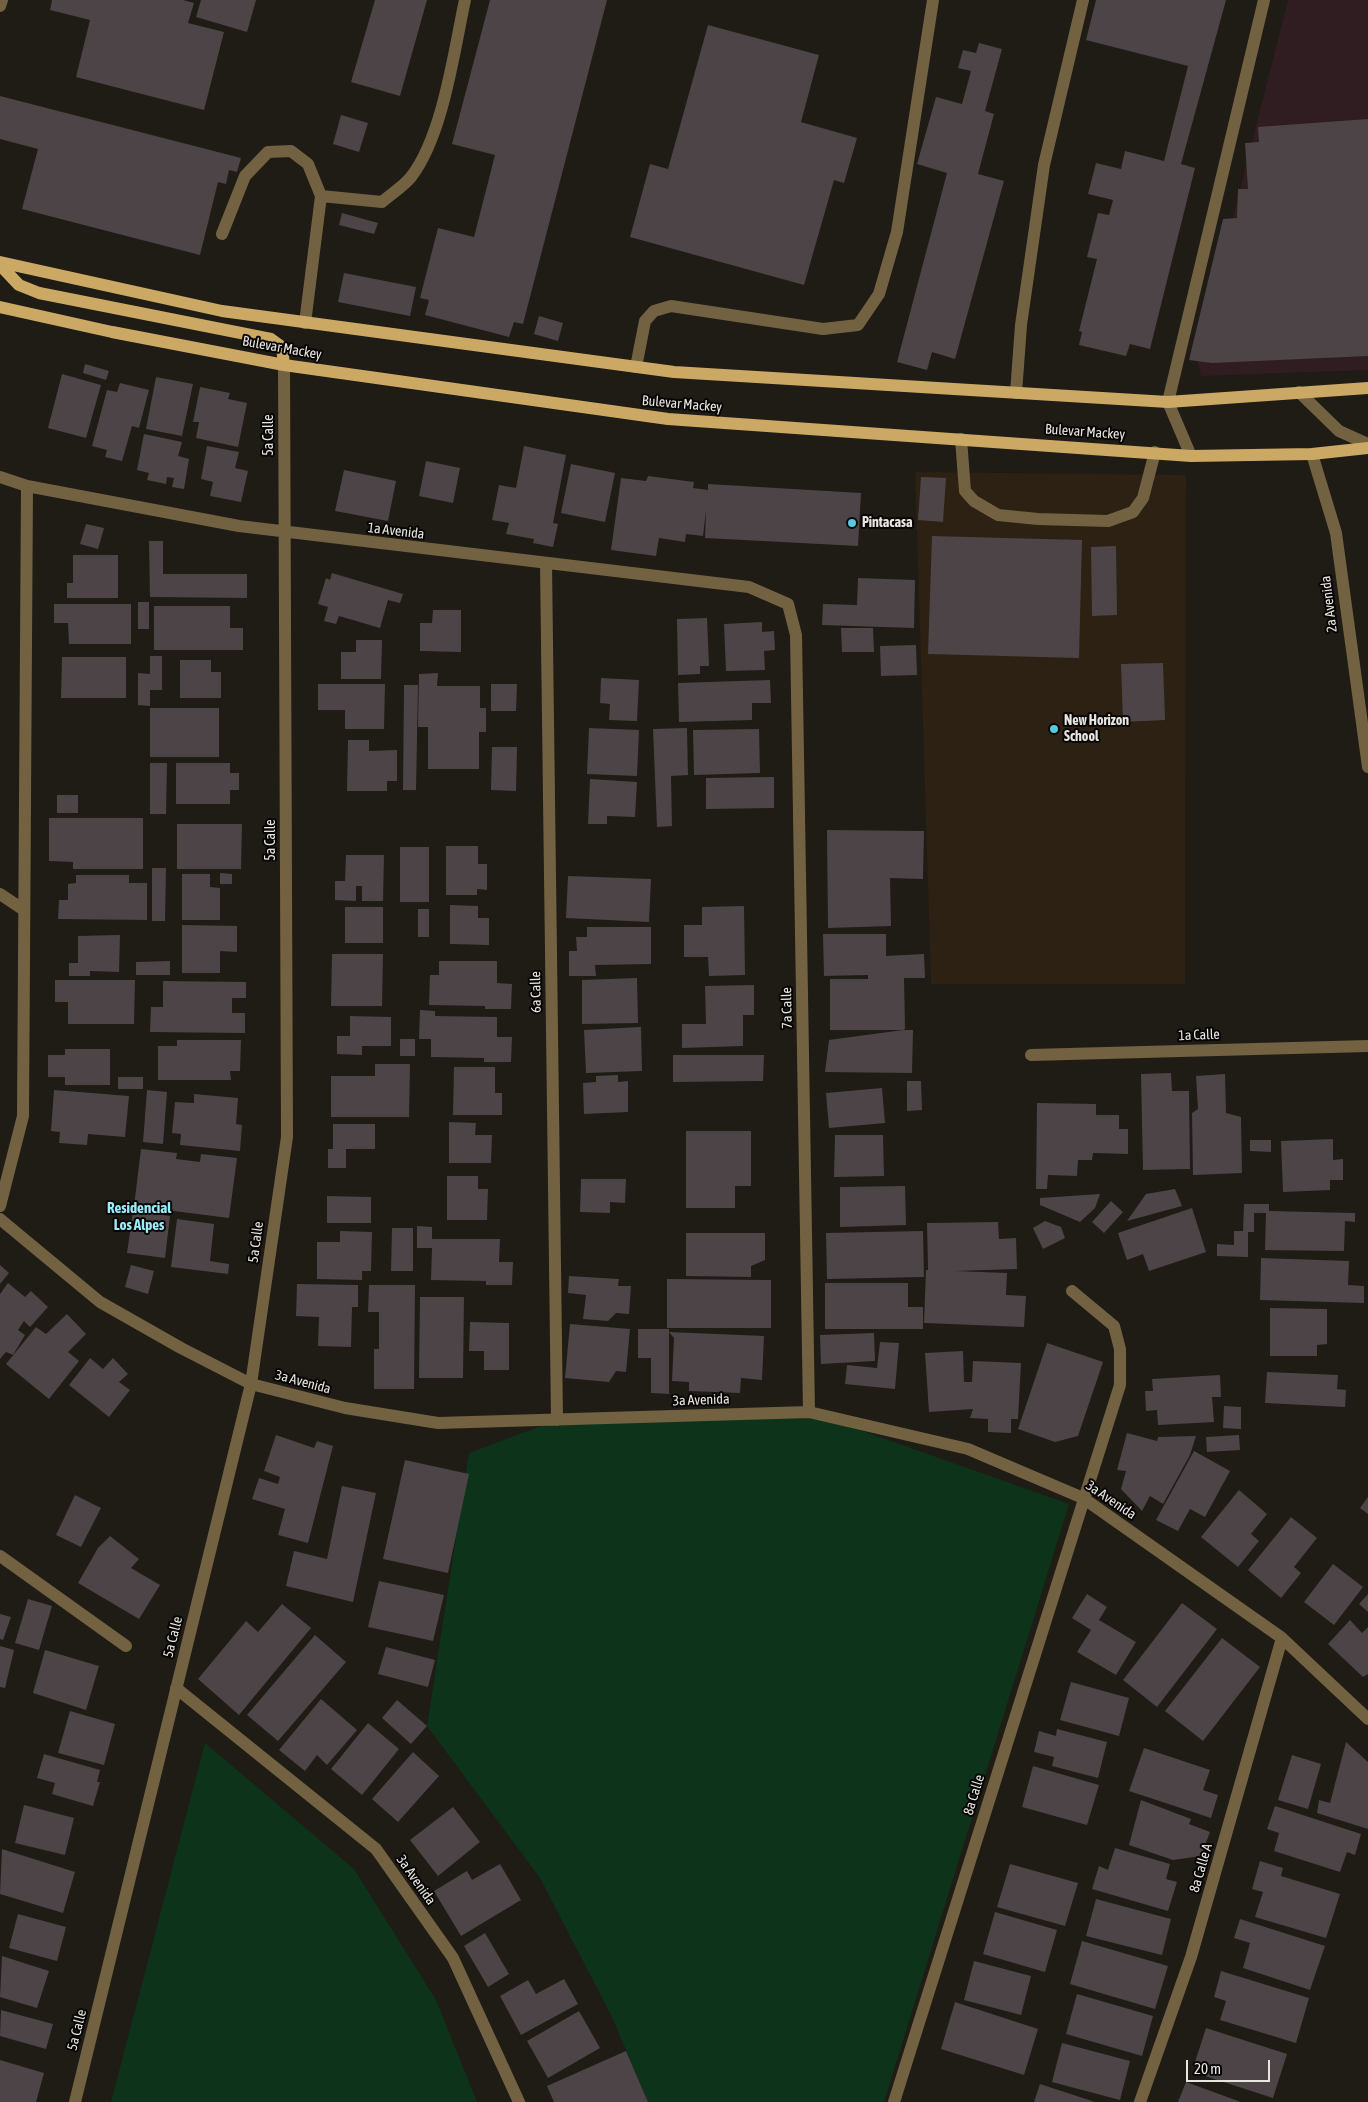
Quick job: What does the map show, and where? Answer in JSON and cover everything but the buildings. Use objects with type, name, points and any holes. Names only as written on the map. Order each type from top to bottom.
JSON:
[{"type":"main road","name":"Bulevar Mackey","points":[[0,263],[222,312],[674,372],[1168,402],[1368,388]]},
{"type":"main road","points":[[0,263],[19,285],[39,293],[271,340],[282,347],[284,365]]},
{"type":"main road","name":"Bulevar Mackey","points":[[0,307],[112,332],[284,365],[668,419],[1191,456],[1312,454],[1368,446]]},
{"type":"street","points":[[0,6],[2,0]]},
{"type":"street","points":[[321,196],[382,202],[411,177],[429,145],[439,112],[465,0]]},
{"type":"street","points":[[636,367],[645,321],[654,311],[671,306],[822,329],[858,325],[879,294],[897,232],[934,0]]},
{"type":"street","points":[[1016,392],[1021,325],[1044,165],[1083,0]]},
{"type":"street","points":[[1191,456],[1168,402],[1264,0]]},
{"type":"street","points":[[222,234],[245,176],[268,152],[291,151],[308,164],[321,196],[305,323]]},
{"type":"street","name":"5a Calle","points":[[75,2102],[251,1384],[287,1137],[284,365]]},
{"type":"street","points":[[1299,392],[1339,431],[1368,446]]},
{"type":"street","points":[[961,439],[965,491],[974,501],[998,515],[1038,519],[1108,521],[1133,512],[1143,498],[1155,452]]},
{"type":"street","name":"2a Avenida","points":[[1312,454],[1334,526],[1368,767]]},
{"type":"street","name":"1a Avenida","points":[[0,477],[27,486],[239,526],[749,587],[788,604]]},
{"type":"street","points":[[0,1206],[22,1116],[27,486]]},
{"type":"street","name":"6a Calle","points":[[546,564],[557,1420]]},
{"type":"street","name":"7a Calle","points":[[788,604],[796,635],[809,1412]]},
{"type":"street","points":[[0,894],[24,910]]},
{"type":"street","name":"1a Calle","points":[[1031,1055],[1368,1046]]},
{"type":"street","name":"3a Avenida","points":[[0,1219],[100,1302],[251,1384],[345,1408],[438,1423],[809,1412],[968,1449],[1083,1498],[1282,1638],[1368,1719]]},
{"type":"street","name":"8a Calle","points":[[894,2102],[1120,1384],[1120,1349],[1114,1326],[1072,1291]]},
{"type":"street","points":[[0,1556],[126,1646]]},
{"type":"street","name":"8a Calle A","points":[[1140,2102],[1191,1957],[1282,1638]]},
{"type":"street","name":"3a Avenida","points":[[176,1688],[376,1850],[453,1958],[519,2102]]},
{"type":"shaded area","points":[[1288,0],[1368,0],[1368,370],[1201,376],[1197,359]]},
{"type":"shaded area","name":"New Horizon School","points":[[915,472],[1186,475],[1185,984],[931,984]]},
{"type":"green space","points":[[809,1412],[1069,1504],[884,2102],[648,2102],[612,2017],[540,1878],[427,1726],[469,1453],[557,1420]]},
{"type":"green space","points":[[205,1743],[354,1869],[436,2000],[477,2102],[111,2102]]},
{"type":"place","name":"Pintacasa","points":[[852,523]]},
{"type":"place","name":"New Horizon School","points":[[1054,729]]},
{"type":"district","name":"Residencial Los Alpes","points":[[139,1216]]}]
